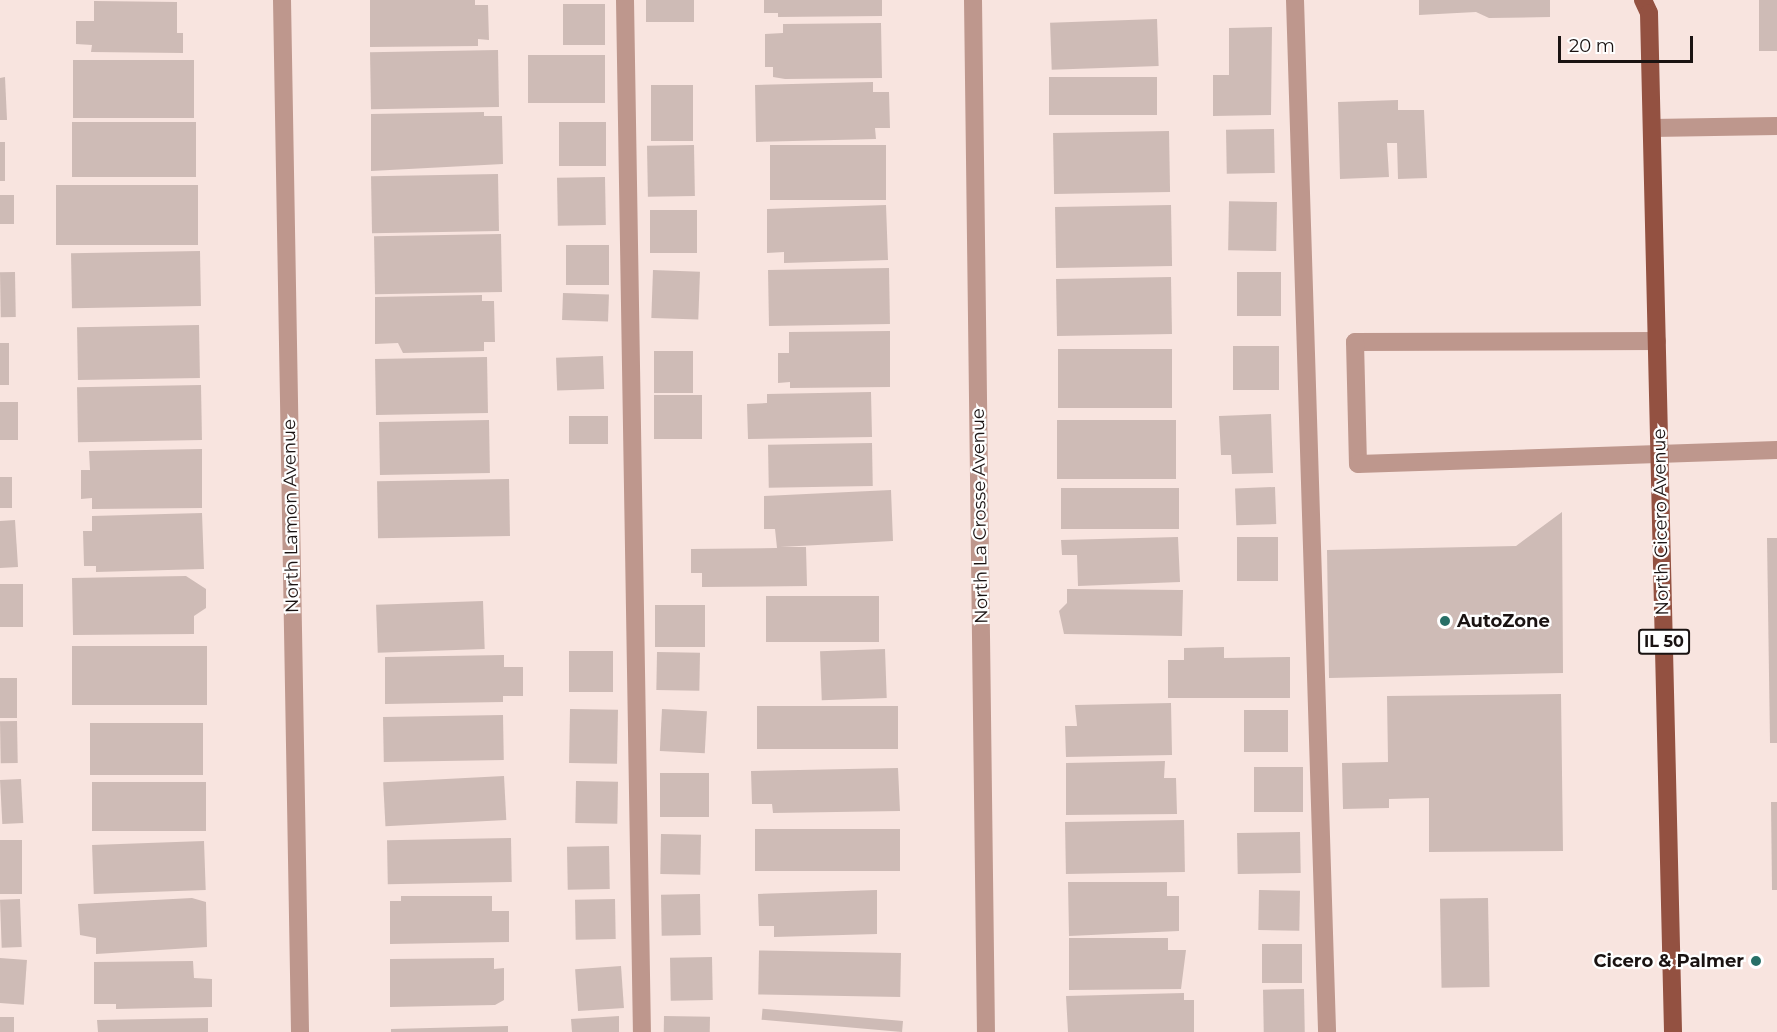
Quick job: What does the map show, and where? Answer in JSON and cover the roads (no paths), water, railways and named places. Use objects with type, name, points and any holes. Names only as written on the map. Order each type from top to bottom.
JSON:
[{"type":"main road","name":"North Cicero Avenue","points":[[1649,4],[1673,1032]]},
{"type":"street","name":"North Lamon Avenue","points":[[282,0],[300,1032]]},
{"type":"street","points":[[625,0],[642,1032]]},
{"type":"street","name":"North La Crosse Avenue","points":[[974,0],[986,1032]]},
{"type":"street","points":[[1295,0],[1327,1032]]},
{"type":"street","points":[[1652,128],[1777,126]]},
{"type":"street","points":[[1657,341],[1355,342],[1358,464],[1777,450]]},
{"type":"place","name":"AutoZone","points":[[1445,621]]},
{"type":"place","name":"Cicero & Palmer","points":[[1756,961]]}]
